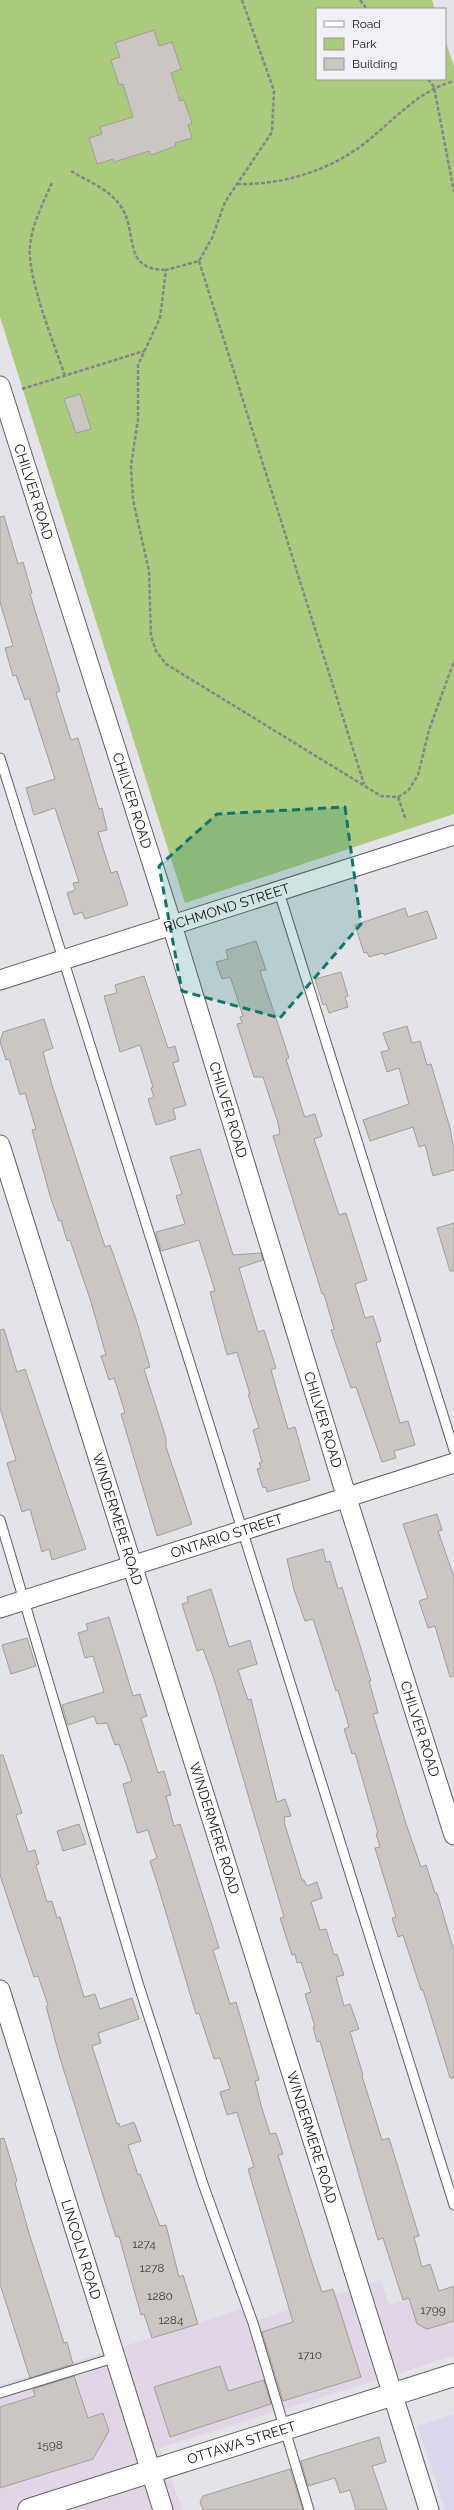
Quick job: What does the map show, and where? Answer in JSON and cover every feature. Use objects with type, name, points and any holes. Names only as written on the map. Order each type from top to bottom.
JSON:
[{"type":"street","name":"CHILVER ROAD","points":[[0,386],[172,925],[347,1497],[454,1835]]},
{"type":"street","name":"RICHMOND STREET","points":[[0,980],[454,835]]},
{"type":"street","name":"WINDERMERE ROAD","points":[[0,1146],[430,2510]]},
{"type":"street","name":"ONTARIO STREET","points":[[0,1608],[454,1463]]},
{"type":"street","name":"LINCOLN ROAD","points":[[0,1990],[164,2510]]},
{"type":"street","name":"OTTAWA STREET","points":[[29,2510],[454,2375]]},
{"type":"lane","points":[[0,758],[454,2205]]},
{"type":"lane","points":[[279,892],[454,1450]]},
{"type":"lane","points":[[0,1520],[138,1983],[203,2184],[253,2323],[283,2429],[309,2510]]},
{"type":"lane","points":[[0,2393],[116,2356]]},
{"type":"path","points":[[71,171],[111,194],[123,209],[133,249],[142,265],[151,270],[166,270],[199,261],[212,238],[225,202],[272,132],[274,91],[242,0]]},
{"type":"path","points":[[360,0],[366,8]]},
{"type":"path","points":[[429,80],[434,87],[454,192]]},
{"type":"path","points":[[237,184],[258,184],[294,179],[330,163],[364,144],[419,97],[434,87],[454,81]]},
{"type":"path","points":[[52,183],[35,223],[30,246],[30,269],[65,376]]},
{"type":"path","points":[[199,261],[364,784]]},
{"type":"path","points":[[166,270],[160,318],[138,365],[138,419],[131,466],[133,500],[148,571],[151,636],[156,651],[166,664],[364,784],[381,796],[398,797],[408,791],[418,775],[430,730],[454,661]]},
{"type":"path","points":[[22,389],[145,351]]},
{"type":"path","points":[[398,797],[406,820]]},
{"type":"highlighted area","points":[[345,807],[361,924],[280,1018],[182,991],[159,866],[217,814]]},
{"type":"shaded area","points":[[381,2280],[389,2305],[454,2287],[454,2356],[159,2448],[183,2510],[0,2510],[0,2385],[252,2306],[255,2321]]},
{"type":"shaded area","points":[[454,2414],[454,2510],[445,2510],[418,2426]]},
{"type":"green space","points":[[0,0],[432,0],[435,8],[316,8],[316,80],[446,80],[446,42],[454,67],[454,814],[185,903],[0,317]]},
{"type":"building","points":[[154,30],[159,46],[172,42],[181,69],[171,73],[180,101],[184,100],[192,123],[188,125],[192,138],[175,143],[176,146],[151,155],[149,151],[114,162],[113,159],[97,164],[89,138],[102,134],[100,127],[133,117],[123,84],[119,85],[111,60],[120,57],[115,43]]},
{"type":"building","points":[[80,394],[91,429],[76,433],[64,399]]},
{"type":"building","points":[[4,516],[18,564],[23,562],[32,593],[30,594],[60,691],[56,693],[71,740],[78,738],[99,809],[102,808],[107,830],[98,832],[111,873],[117,871],[128,905],[85,919],[82,912],[74,915],[67,893],[75,890],[73,883],[79,882],[55,808],[34,815],[26,788],[55,779],[29,698],[25,700],[16,675],[13,676],[5,648],[13,646],[0,602],[0,517]]},
{"type":"building","points":[[405,908],[408,917],[427,911],[437,938],[384,955],[383,953],[369,957],[367,952],[364,953],[355,925]]},
{"type":"building","points":[[256,941],[266,970],[260,971],[289,1058],[286,1059],[304,1115],[305,1117],[315,1114],[322,1136],[314,1139],[339,1215],[346,1213],[367,1280],[355,1284],[365,1318],[373,1316],[381,1341],[376,1343],[400,1423],[408,1421],[415,1445],[394,1451],[396,1458],[382,1462],[356,1387],[351,1388],[331,1330],[334,1329],[324,1294],[322,1294],[273,1136],[280,1134],[278,1123],[263,1077],[254,1077],[237,1024],[242,1023],[240,1017],[243,1016],[231,979],[230,977],[222,979],[216,962],[228,959],[226,950]]},
{"type":"building","points":[[341,972],[348,996],[345,997],[348,1007],[329,1013],[326,1004],[323,1005],[315,979]]},
{"type":"building","points":[[144,976],[168,1048],[175,1046],[179,1061],[173,1063],[186,1105],[173,1109],[176,1119],[156,1125],[148,1099],[154,1097],[151,1088],[153,1087],[140,1045],[120,1052],[104,996],[117,993],[115,985]]},
{"type":"building","points":[[44,1019],[53,1048],[43,1052],[52,1085],[105,1247],[110,1245],[136,1319],[150,1367],[144,1369],[166,1438],[166,1447],[192,1524],[157,1536],[121,1414],[125,1413],[119,1393],[114,1378],[109,1380],[101,1356],[106,1355],[91,1302],[70,1240],[67,1241],[61,1220],[59,1221],[51,1199],[32,1130],[36,1129],[25,1093],[20,1095],[9,1059],[6,1060],[0,1042],[3,1032]]},
{"type":"building","points":[[407,1026],[412,1043],[420,1041],[427,1065],[431,1064],[450,1128],[454,1149],[454,1170],[433,1176],[425,1145],[419,1147],[413,1127],[370,1141],[363,1120],[409,1104],[399,1068],[387,1072],[381,1052],[389,1050],[383,1033]]},
{"type":"building","points":[[200,1149],[233,1255],[261,1253],[263,1260],[239,1268],[258,1332],[264,1330],[276,1368],[271,1370],[288,1429],[295,1427],[310,1480],[267,1492],[266,1487],[263,1488],[257,1469],[261,1468],[259,1463],[262,1462],[253,1430],[259,1428],[248,1394],[250,1394],[237,1352],[227,1355],[210,1292],[215,1291],[199,1240],[161,1251],[156,1232],[185,1224],[176,1196],[182,1194],[170,1157]]},
{"type":"building","points":[[454,1223],[454,1271],[450,1271],[437,1228]]},
{"type":"building","points":[[4,1329],[17,1372],[25,1369],[86,1549],[52,1560],[49,1549],[42,1552],[30,1509],[22,1512],[7,1463],[16,1460],[0,1408],[0,1330]]},
{"type":"building","points":[[437,1514],[442,1530],[438,1531],[454,1577],[454,1676],[450,1677],[435,1626],[428,1628],[419,1601],[428,1598],[403,1524]]},
{"type":"building","points":[[323,1549],[326,1562],[330,1561],[338,1589],[342,1587],[371,1681],[369,1681],[378,1713],[373,1714],[406,1824],[421,1867],[426,1865],[435,1893],[437,1893],[454,1951],[454,2078],[450,2078],[423,1990],[421,1990],[403,1935],[398,1937],[392,1918],[396,1917],[375,1848],[380,1847],[376,1834],[378,1833],[355,1753],[352,1754],[344,1729],[349,1727],[338,1690],[336,1691],[313,1619],[305,1621],[294,1590],[287,1559]]},
{"type":"building","points":[[211,1589],[229,1647],[250,1640],[257,1664],[238,1670],[248,1700],[251,1699],[277,1802],[285,1799],[291,1816],[284,1817],[285,1825],[302,1880],[304,1880],[307,1886],[317,1882],[322,1898],[311,1902],[320,1930],[326,1929],[334,1955],[337,1954],[344,1975],[336,1977],[344,2006],[350,2004],[359,2029],[350,2032],[382,2140],[389,2138],[419,2236],[414,2237],[422,2267],[430,2264],[439,2291],[454,2286],[454,2321],[427,2329],[417,2324],[409,2298],[403,2300],[383,2238],[378,2240],[320,2041],[317,2042],[313,2027],[315,2027],[305,1994],[311,1992],[301,1962],[297,1963],[295,1954],[292,1955],[280,1918],[284,1917],[214,1679],[203,1649],[197,1651],[182,1604],[188,1602],[187,1597]]},
{"type":"building","points":[[109,1617],[133,1696],[140,1694],[147,1716],[141,1718],[158,1773],[164,1771],[171,1795],[166,1796],[174,1826],[180,1824],[212,1925],[219,1948],[213,1950],[230,2004],[236,2002],[259,2080],[255,2081],[261,2105],[270,2134],[276,2133],[283,2154],[278,2155],[312,2263],[322,2292],[333,2289],[361,2377],[283,2401],[262,2332],[293,2322],[248,2169],[254,2167],[237,2112],[227,2115],[220,2092],[230,2089],[220,2058],[214,2059],[199,2013],[196,2014],[150,1861],[157,1858],[148,1830],[137,1833],[123,1784],[132,1781],[119,1744],[115,1745],[107,1723],[97,1724],[94,1716],[68,1725],[62,1705],[104,1692],[93,1656],[85,1658],[78,1633],[88,1630],[86,1624]]},
{"type":"building","points":[[27,1638],[36,1666],[11,1674],[2,1645]]},
{"type":"building","points":[[0,1755],[3,1755],[22,1813],[16,1815],[28,1852],[35,1850],[39,1864],[36,1865],[47,1902],[52,1901],[57,1918],[60,1917],[84,1997],[95,1994],[100,2009],[132,1998],[139,2019],[98,2033],[101,2043],[92,2046],[117,2124],[119,2123],[120,2127],[134,2122],[141,2141],[128,2145],[138,2175],[140,2174],[160,2226],[166,2225],[179,2277],[183,2275],[198,2324],[152,2338],[144,2314],[141,2315],[119,2236],[116,2237],[60,2058],[46,2006],[48,2005],[38,1976],[34,1977],[0,1875]]},
{"type":"building","points":[[79,1824],[86,1844],[63,1851],[57,1831]]},
{"type":"building","points":[[4,2138],[17,2181],[15,2183],[29,2233],[64,2343],[67,2342],[73,2364],[30,2378],[0,2284],[0,2139]]},
{"type":"building","points":[[220,2366],[228,2391],[264,2380],[271,2404],[170,2437],[154,2387]]},
{"type":"building","points":[[74,2376],[88,2418],[103,2413],[109,2431],[93,2459],[0,2488],[0,2407],[35,2396],[33,2389]]},
{"type":"building","points":[[379,2437],[386,2462],[372,2466],[387,2510],[356,2510],[350,2490],[340,2493],[335,2478],[308,2486],[301,2461]]},
{"type":"building","points":[[290,2469],[303,2510],[203,2510],[200,2502],[203,2496]]}]
